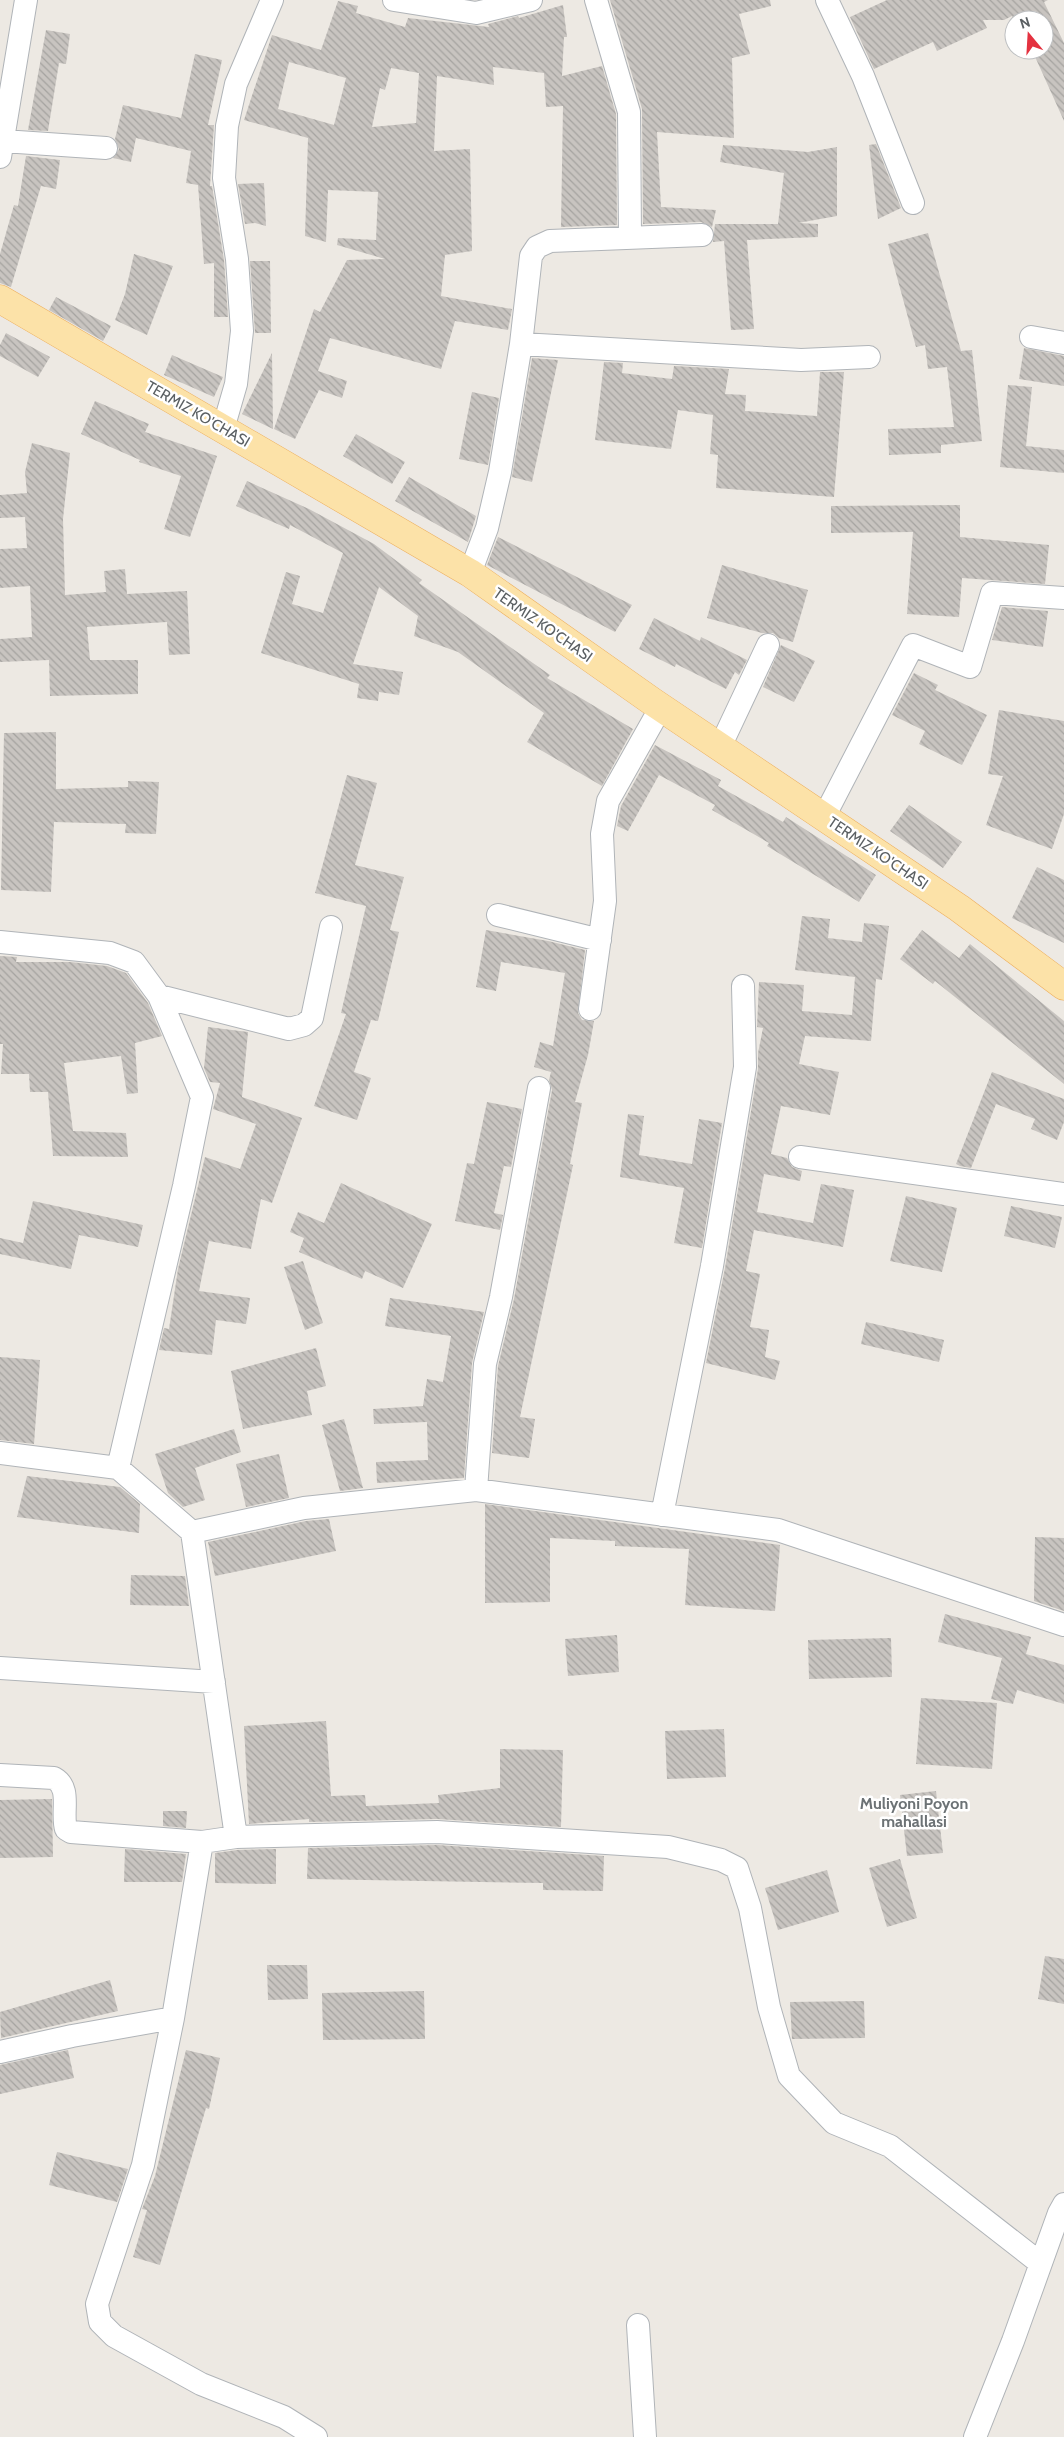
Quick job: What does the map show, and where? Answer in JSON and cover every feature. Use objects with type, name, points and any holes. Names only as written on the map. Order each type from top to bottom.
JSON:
[{"type":"main road","name":"TERMIZ KO'CHASI","points":[[0,299],[470,573],[661,707],[959,908],[1064,986]]},
{"type":"street","points":[[26,0],[2,149],[106,148]]},
{"type":"street","points":[[223,429],[236,384],[242,331],[237,259],[224,178],[227,126],[236,84],[272,0]]},
{"type":"street","points":[[394,0],[476,13],[531,0]]},
{"type":"street","points":[[596,0],[629,112],[630,238]]},
{"type":"street","points":[[827,0],[863,76],[913,203]]},
{"type":"street","points":[[470,573],[488,528],[500,472],[521,344],[531,256],[537,247],[550,241],[702,235]]},
{"type":"street","points":[[1031,337],[1064,344]]},
{"type":"street","points":[[521,344],[801,360],[869,357]]},
{"type":"street","points":[[824,817],[913,645],[970,667],[992,593],[1064,598]]},
{"type":"street","points":[[720,747],[768,645]]},
{"type":"street","points":[[590,1009],[605,901],[602,834],[608,801],[661,707]]},
{"type":"street","points":[[498,915],[600,940]]},
{"type":"street","points":[[159,996],[289,1029],[304,1025],[312,1018],[331,927]]},
{"type":"street","points":[[0,942],[110,953],[134,962],[159,996],[202,1097],[184,1186],[118,1468]]},
{"type":"street","points":[[662,1515],[712,1266],[745,1067],[743,986]]},
{"type":"street","points":[[476,1490],[485,1364],[501,1297],[539,1088]]},
{"type":"street","points":[[800,1157],[1064,1194]]},
{"type":"street","points":[[0,1453],[118,1468],[192,1532],[236,1837]]},
{"type":"street","points":[[192,1532],[304,1508],[476,1490],[778,1530],[1064,1625]]},
{"type":"street","points":[[0,1668],[214,1682]]},
{"type":"street","points":[[0,1775],[54,1778],[59,1781],[64,1789],[64,1822],[66,1829],[70,1832],[202,1842],[236,1837],[438,1832],[668,1847],[721,1860],[737,1868],[750,1908],[769,2007],[789,2076],[834,2123],[890,2146],[1040,2263]]},
{"type":"street","points":[[202,1842],[174,2018],[143,2165],[98,2304],[100,2322],[114,2336],[201,2384],[284,2417],[316,2437]]},
{"type":"street","points":[[0,2052],[72,2036],[174,2018]]},
{"type":"street","points":[[975,2437],[1064,2204]]},
{"type":"street","points":[[638,2325],[645,2437]]},
{"type":"building","points":[[610,0],[770,0],[771,6],[739,14],[750,54],[732,58],[734,138],[657,132],[661,207],[716,210],[712,227],[701,222],[643,224],[642,109]]},
{"type":"building","points":[[887,0],[1048,0],[1044,2],[1048,10],[1004,10],[1004,20],[983,20],[987,28],[937,51],[933,42],[874,69],[850,17]]},
{"type":"building","points":[[338,1],[358,6],[356,13],[405,27],[408,18],[489,27],[488,24],[518,16],[519,18],[563,5],[567,37],[564,37],[562,76],[602,66],[616,114],[617,225],[561,227],[563,106],[546,107],[544,73],[493,67],[494,85],[437,76],[434,151],[470,149],[472,251],[445,255],[441,296],[512,309],[508,330],[455,321],[441,369],[330,338],[318,371],[347,381],[342,398],[319,390],[295,439],[274,429],[314,309],[320,312],[347,260],[385,259],[337,245],[338,238],[376,240],[378,192],[328,190],[326,242],[305,236],[308,138],[244,120],[272,35],[321,50]],"holes":[[[289,62],[346,78],[334,125],[278,109]],[[391,68],[419,73],[416,123],[372,127],[380,88],[385,90]]]},
{"type":"building","points":[[1054,22],[1064,43],[1064,121],[1037,60],[1054,60]]},
{"type":"building","points":[[46,30],[70,34],[66,64],[59,63],[48,131],[28,130]]},
{"type":"building","points":[[195,54],[222,60],[208,125],[214,125],[210,186],[212,186],[224,260],[228,317],[214,317],[214,263],[204,264],[198,185],[186,183],[191,151],[136,138],[131,162],[113,158],[119,149],[115,139],[123,105],[181,118]]},
{"type":"building","points":[[876,144],[901,208],[878,219],[869,145]]},
{"type":"building","points":[[723,145],[808,152],[837,147],[837,216],[798,223],[818,224],[818,237],[747,240],[754,329],[731,330],[724,241],[713,242],[715,224],[778,224],[784,173],[720,162]]},
{"type":"building","points":[[26,156],[60,160],[56,189],[41,186],[11,287],[0,283],[0,254],[14,205],[18,206]]},
{"type":"building","points":[[264,183],[266,226],[255,223],[245,224],[238,184]]},
{"type":"building","points":[[928,233],[961,351],[972,350],[982,441],[941,445],[941,453],[889,455],[888,429],[954,427],[947,367],[928,369],[925,345],[916,347],[888,244]]},
{"type":"building","points":[[134,254],[173,266],[147,335],[115,320],[125,294]]},
{"type":"building","points":[[250,261],[270,261],[271,333],[255,333]]},
{"type":"building","points":[[56,297],[111,326],[103,341],[49,310]]},
{"type":"building","points":[[6,333],[50,357],[38,377],[0,356],[0,345]]},
{"type":"building","points":[[1024,348],[1064,356],[1064,386],[1019,379]]},
{"type":"building","points":[[272,353],[273,429],[242,414]]},
{"type":"building","points":[[172,355],[223,377],[214,397],[164,375]]},
{"type":"building","points":[[532,358],[558,360],[532,482],[512,477]]},
{"type":"building","points":[[604,362],[623,363],[622,373],[672,379],[674,366],[729,369],[725,394],[746,395],[745,411],[817,416],[820,372],[844,372],[834,497],[716,488],[718,455],[710,454],[713,415],[678,410],[671,449],[595,440]]},
{"type":"building","points":[[1008,385],[1032,387],[1026,446],[1064,450],[1064,473],[1000,467]]},
{"type":"building","points":[[472,392],[499,398],[488,465],[459,459]]},
{"type":"building","points":[[95,401],[149,424],[145,432],[217,456],[190,537],[164,529],[181,476],[139,462],[140,460],[81,434]]},
{"type":"building","points":[[356,434],[405,462],[392,484],[343,456]]},
{"type":"building","points":[[32,443],[70,453],[63,519],[65,595],[106,592],[104,571],[125,569],[127,594],[187,591],[190,654],[169,655],[167,622],[87,627],[90,660],[138,660],[138,694],[50,696],[49,660],[0,662],[0,639],[32,637],[30,586],[0,588],[0,549],[27,548],[25,517],[0,518],[0,495],[27,493],[25,472]]},
{"type":"building","points":[[409,477],[476,516],[468,542],[395,501]]},
{"type":"building","points":[[247,481],[309,509],[374,544],[422,580],[419,583],[550,675],[547,678],[633,729],[602,786],[527,742],[544,713],[458,652],[414,636],[418,616],[379,587],[353,664],[403,672],[399,695],[379,692],[378,701],[357,698],[359,684],[261,653],[286,572],[300,576],[292,604],[323,613],[343,553],[290,525],[289,529],[236,506]]},
{"type":"building","points":[[960,505],[960,537],[1049,545],[1045,584],[962,578],[959,617],[907,614],[913,532],[831,533],[831,506]]},
{"type":"building","points":[[498,537],[632,605],[615,632],[487,565]]},
{"type":"building","points":[[722,565],[808,590],[793,642],[779,638],[773,633],[762,633],[707,618]]},
{"type":"building","points":[[1002,607],[1048,611],[1043,647],[992,640]]},
{"type":"building","points":[[654,618],[700,641],[701,637],[747,660],[739,675],[735,672],[726,689],[676,664],[675,667],[639,649]]},
{"type":"building","points":[[781,645],[815,661],[794,702],[763,687]]},
{"type":"building","points":[[914,673],[938,685],[935,690],[987,715],[962,765],[919,744],[925,731],[892,715]]},
{"type":"building","points":[[999,710],[1064,721],[1064,814],[1052,849],[986,825],[1003,776],[988,774]]},
{"type":"building","points":[[56,732],[56,789],[128,787],[128,781],[159,782],[156,834],[125,833],[126,824],[54,822],[51,892],[1,890],[4,733]]},
{"type":"building","points":[[655,745],[721,780],[718,786],[783,822],[786,817],[876,875],[859,902],[767,846],[769,843],[712,810],[715,805],[659,775],[628,831],[617,826],[621,806]]},
{"type":"building","points":[[347,775],[377,783],[355,865],[404,877],[390,930],[399,932],[378,1021],[371,1020],[354,1072],[371,1078],[357,1120],[314,1106],[346,1014],[341,1013],[366,906],[315,893]]},
{"type":"building","points":[[909,805],[962,842],[943,868],[890,831]]},
{"type":"building","points":[[1037,867],[1064,880],[1064,943],[1012,918]]},
{"type":"building","points":[[802,916],[830,919],[828,938],[862,942],[864,923],[889,926],[882,980],[876,979],[871,1041],[805,1036],[799,1064],[839,1072],[830,1115],[781,1106],[771,1154],[787,1158],[792,1167],[802,1171],[800,1181],[764,1174],[757,1212],[813,1223],[821,1184],[854,1190],[843,1247],[754,1230],[746,1271],[760,1274],[750,1327],[769,1330],[765,1357],[780,1361],[775,1380],[706,1363],[725,1268],[758,1069],[758,1053],[763,1028],[757,1027],[759,982],[804,985],[802,1011],[852,1015],[855,977],[795,970]]},
{"type":"building","points":[[486,930],[585,950],[578,1013],[582,1020],[594,1021],[588,1055],[575,1102],[582,1103],[570,1164],[573,1165],[520,1417],[535,1419],[529,1458],[492,1453],[498,1366],[514,1299],[552,1090],[549,1080],[551,1072],[534,1067],[540,1042],[553,1046],[565,973],[501,962],[496,991],[476,987]]},
{"type":"building","points":[[922,930],[959,958],[970,944],[1064,1021],[1064,1084],[935,981],[933,984],[900,959]]},
{"type":"building","points":[[0,956],[17,957],[16,962],[70,962],[107,966],[126,973],[148,1003],[162,1036],[135,1043],[138,1093],[127,1094],[121,1056],[64,1063],[73,1131],[126,1133],[128,1157],[53,1156],[48,1092],[30,1092],[29,1074],[1,1074],[3,1044],[0,1044]]},
{"type":"building","points":[[208,1027],[248,1032],[242,1097],[302,1118],[272,1203],[261,1199],[251,1249],[209,1241],[199,1291],[250,1298],[246,1324],[216,1320],[212,1355],[159,1350],[164,1328],[169,1329],[178,1269],[205,1157],[240,1169],[256,1124],[213,1109],[220,1083],[210,1082],[204,1068]]},
{"type":"building","points":[[992,1072],[1064,1099],[1064,1122],[1057,1140],[1031,1129],[1035,1119],[996,1104],[971,1168],[960,1166],[956,1164]]},
{"type":"building","points":[[487,1102],[522,1109],[511,1167],[504,1166],[494,1213],[503,1215],[500,1230],[455,1221],[467,1163],[474,1164]]},
{"type":"building","points":[[628,1114],[644,1116],[639,1155],[692,1164],[699,1119],[722,1123],[702,1248],[674,1243],[684,1188],[620,1177]]},
{"type":"building","points":[[341,1183],[432,1224],[403,1288],[365,1271],[362,1279],[299,1252],[304,1238],[290,1232],[298,1212],[324,1223]]},
{"type":"building","points":[[906,1196],[957,1208],[942,1272],[890,1261]]},
{"type":"building","points":[[33,1201],[143,1225],[138,1247],[79,1235],[71,1269],[0,1254],[0,1238],[23,1243]]},
{"type":"building","points":[[1011,1206],[1062,1217],[1055,1248],[1004,1236]]},
{"type":"building","points":[[303,1261],[323,1323],[305,1330],[284,1267]]},
{"type":"building","points":[[390,1298],[484,1312],[472,1363],[464,1478],[377,1483],[376,1462],[428,1460],[427,1422],[374,1424],[373,1409],[423,1406],[427,1379],[443,1382],[451,1336],[385,1326]]},
{"type":"building","points":[[866,1322],[944,1340],[939,1362],[861,1344]]},
{"type":"building","points":[[316,1348],[326,1386],[307,1391],[312,1415],[243,1429],[231,1371]]},
{"type":"building","points":[[0,1357],[40,1360],[34,1444],[0,1440]]},
{"type":"building","points":[[344,1419],[363,1488],[340,1491],[322,1425]]},
{"type":"building","points":[[234,1429],[241,1452],[195,1468],[205,1500],[183,1507],[168,1493],[155,1454]]},
{"type":"building","points":[[279,1454],[289,1498],[246,1507],[236,1464]]},
{"type":"building","points":[[27,1476],[120,1487],[140,1504],[139,1533],[17,1517]]},
{"type":"building","points":[[485,1504],[780,1545],[775,1611],[685,1605],[689,1549],[615,1546],[615,1541],[550,1538],[550,1602],[485,1603]]},
{"type":"building","points":[[329,1519],[336,1551],[215,1576],[208,1542],[306,1521]]},
{"type":"building","points":[[1035,1537],[1064,1538],[1064,1611],[1034,1601]]},
{"type":"building","points":[[131,1575],[185,1576],[189,1606],[130,1605]]},
{"type":"building","points":[[945,1614],[1031,1637],[1026,1654],[1064,1665],[1064,1704],[1017,1690],[1013,1704],[991,1699],[1002,1658],[938,1642]]},
{"type":"building","points":[[617,1635],[619,1672],[568,1676],[565,1639]]},
{"type":"building","points":[[891,1638],[892,1677],[809,1679],[808,1640]]},
{"type":"building","points":[[921,1698],[997,1703],[992,1769],[916,1764]]},
{"type":"building","points":[[326,1721],[331,1796],[365,1795],[366,1806],[439,1803],[438,1795],[500,1788],[500,1749],[563,1750],[561,1827],[437,1819],[309,1822],[309,1819],[249,1824],[244,1726]]},
{"type":"building","points":[[724,1729],[726,1777],[667,1779],[665,1731]]},
{"type":"building","points":[[936,1791],[943,1853],[907,1856],[900,1795]]},
{"type":"building","points":[[52,1799],[53,1857],[0,1858],[0,1800]]},
{"type":"building","points":[[163,1811],[187,1811],[186,1828],[163,1826]]},
{"type":"building","points":[[437,1845],[604,1856],[603,1891],[543,1890],[543,1883],[307,1879],[308,1848]]},
{"type":"building","points":[[125,1849],[186,1854],[182,1882],[124,1882]]},
{"type":"building","points":[[276,1849],[276,1884],[215,1883],[215,1853],[237,1850]]},
{"type":"building","points":[[900,1859],[917,1918],[887,1927],[869,1868]]},
{"type":"building","points":[[827,1870],[839,1912],[778,1930],[765,1888]]},
{"type":"building","points":[[1045,1956],[1064,1959],[1064,2004],[1038,1999]]},
{"type":"building","points":[[267,1965],[307,1965],[308,1999],[268,2000]]},
{"type":"building","points":[[110,1980],[118,2011],[1,2038],[0,2012]]},
{"type":"building","points":[[424,1991],[425,2039],[323,2040],[322,1993]]},
{"type":"building","points":[[864,2001],[865,2038],[792,2039],[790,2002]]},
{"type":"building","points":[[68,2050],[74,2078],[0,2094],[0,2065]]},
{"type":"building","points":[[186,2050],[220,2058],[209,2109],[206,2108],[160,2265],[133,2257],[147,2210],[142,2209],[155,2176]]},
{"type":"building","points":[[57,2152],[128,2169],[117,2202],[49,2185]]},
{"type":"district","name":"Muliyoni Poyon mahallasi","points":[[914,1812]]}]
